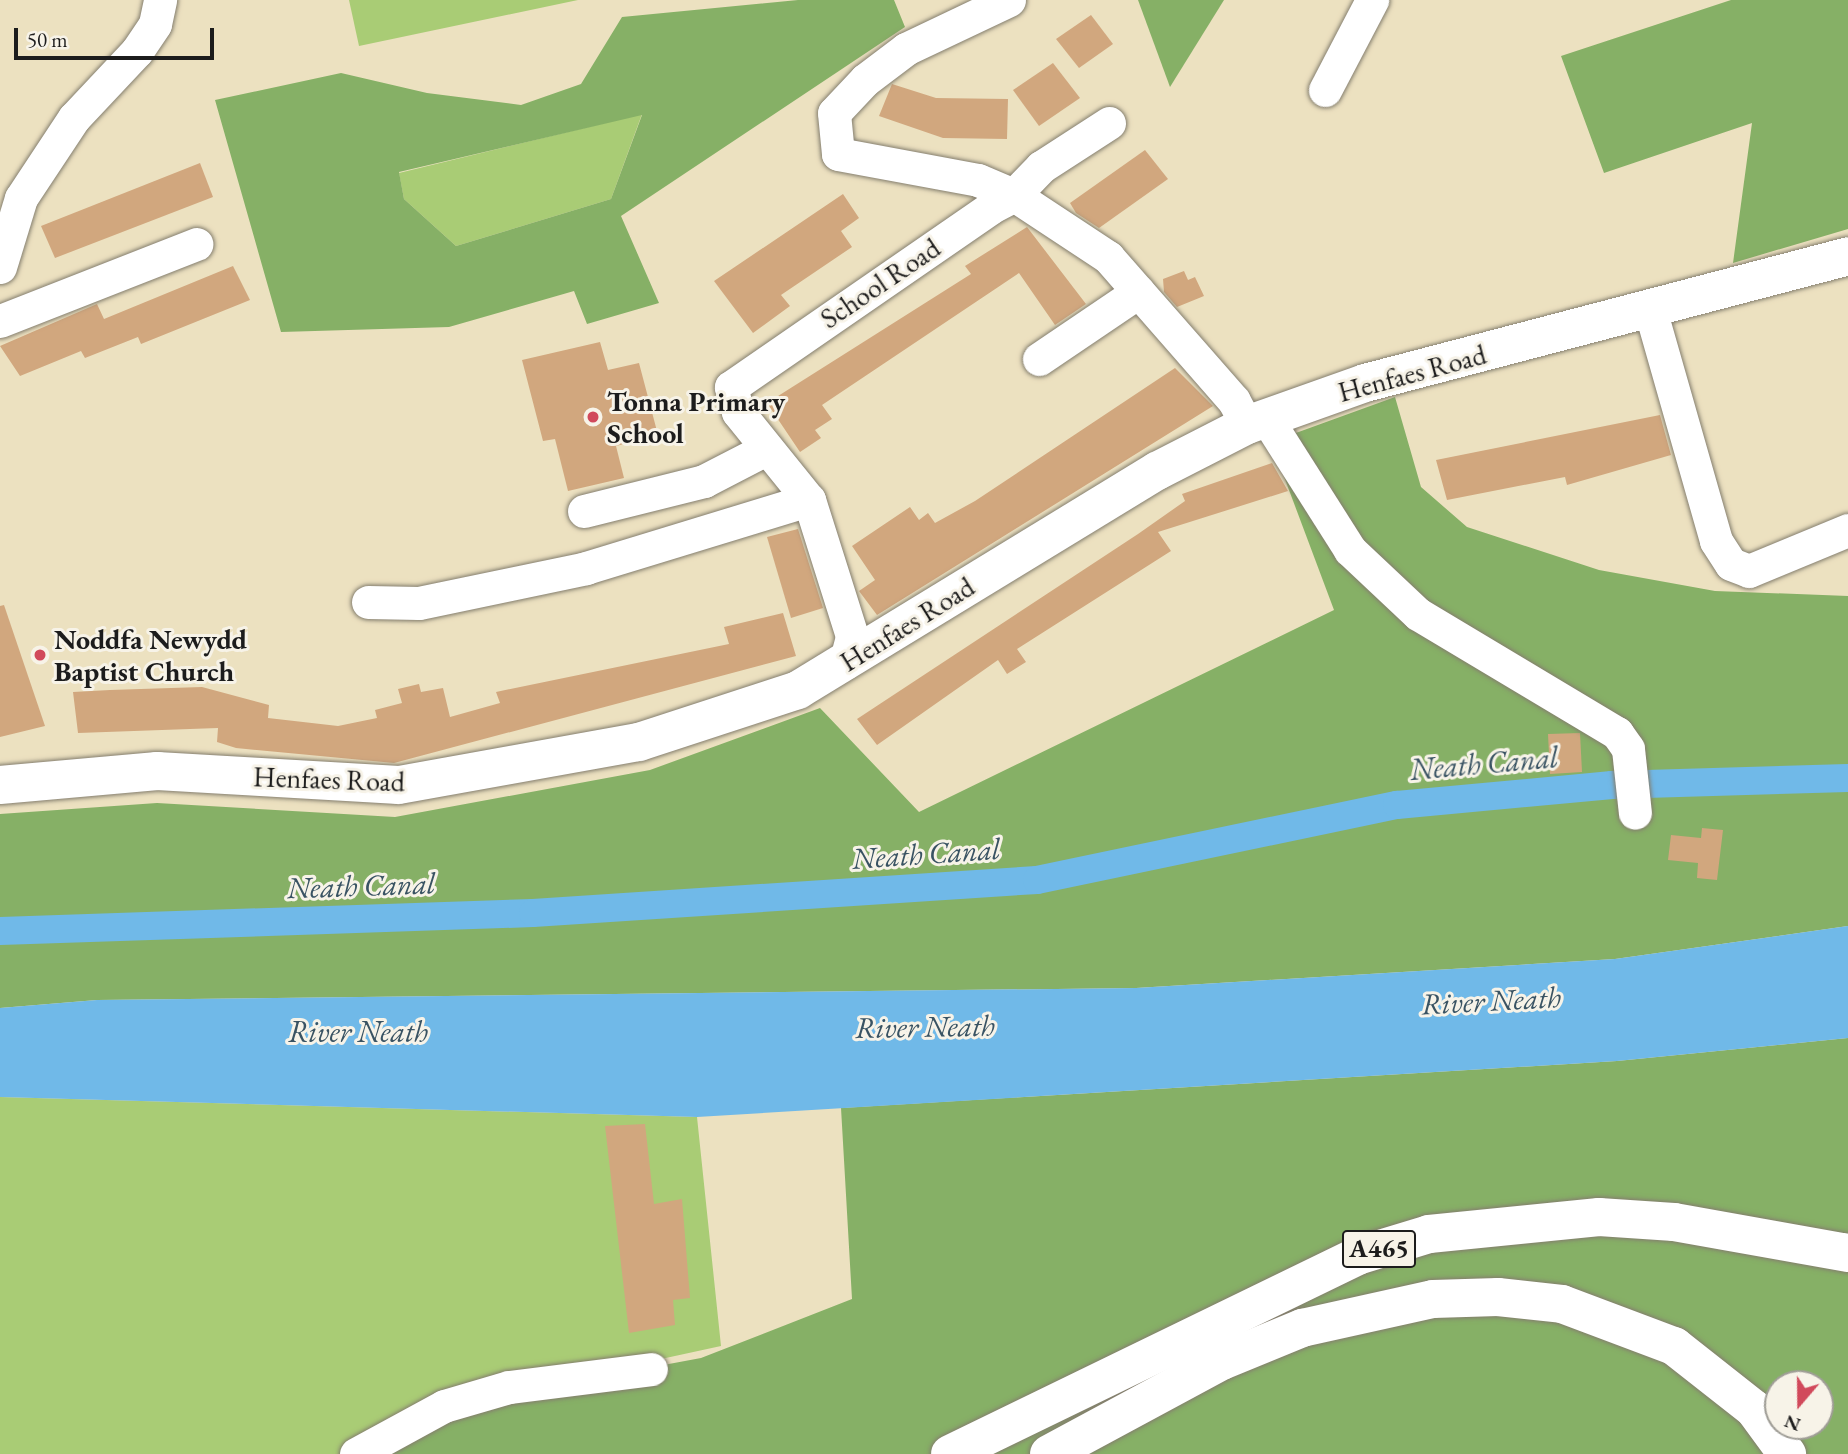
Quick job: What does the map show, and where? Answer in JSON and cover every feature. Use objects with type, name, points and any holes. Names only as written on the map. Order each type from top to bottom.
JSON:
[{"type":"main road","name":"Henfaes Road","points":[[0,785],[157,771],[399,785],[639,742],[798,690],[1157,471],[1257,422],[1365,383],[1848,256]]},
{"type":"main road","name":"A465","points":[[950,1454],[1357,1256],[1429,1234],[1599,1217],[1674,1222],[1848,1253]]},
{"type":"main road","name":"A465","points":[[1049,1454],[1222,1361],[1302,1328],[1433,1299],[1498,1297],[1584,1310],[1674,1346],[1754,1409],[1787,1454]]},
{"type":"street","points":[[0,267],[21,198],[74,118],[136,51],[155,24],[160,0]]},
{"type":"street","points":[[1010,0],[906,49],[834,113],[838,155],[978,180],[1014,195],[1108,257],[1234,401],[1257,422],[1350,550],[1418,614],[1617,733],[1634,794]]},
{"type":"street","points":[[1325,90],[1372,0]]},
{"type":"street","points":[[1014,195],[1041,167],[1109,122]]},
{"type":"street","name":"School Road","points":[[845,663],[852,636],[809,500],[737,412],[731,387],[1014,195]]},
{"type":"street","points":[[0,321],[196,244]]},
{"type":"street","points":[[1040,359],[1138,292]]},
{"type":"street","points":[[1650,309],[1716,541],[1731,564],[1749,571],[1848,530]]},
{"type":"street","points":[[584,511],[704,481],[766,449]]},
{"type":"street","points":[[368,602],[429,601],[586,568],[809,500]]},
{"type":"street","points":[[356,1454],[444,1406],[509,1387],[651,1369]]},
{"type":"green space","points":[[349,0],[578,0],[359,46]]},
{"type":"green space","points":[[798,0],[894,0],[905,27],[621,216],[659,303],[587,324],[574,291],[449,327],[281,332],[215,100],[341,73],[427,93],[521,105],[581,84],[622,17]],"holes":[[[642,115],[611,199],[456,246],[404,199],[399,172]]]},
{"type":"green space","points":[[1138,0],[1224,0],[1170,87]]},
{"type":"green space","points":[[1731,0],[1848,0],[1848,229],[1733,263],[1752,123],[1604,173],[1561,56]]},
{"type":"green space","points":[[642,114],[611,199],[456,246],[404,199],[399,173]]},
{"type":"green space","points":[[1395,397],[1421,487],[1467,527],[1599,570],[1715,591],[1848,596],[1848,926],[1615,959],[1136,988],[97,1000],[0,1008],[0,814],[157,803],[395,817],[650,770],[820,708],[919,812],[1334,610],[1271,442]]},
{"type":"green space","points":[[1848,1038],[1848,1454],[356,1454],[444,1406],[701,1358],[852,1299],[841,1108],[1617,1061]]},
{"type":"green space","points":[[0,1097],[697,1117],[721,1346],[444,1406],[356,1454],[0,1454]]},
{"type":"water","points":[[1614,778],[1615,792],[1525,798],[1521,791],[1524,784]]},
{"type":"water","name":"River Neath","points":[[1848,926],[1848,1038],[1617,1061],[697,1117],[0,1097],[0,1008],[97,1000],[1136,988],[1615,959]]},
{"type":"building","points":[[1091,15],[1113,44],[1079,68],[1056,39]]},
{"type":"building","points":[[1053,63],[1080,98],[1039,126],[1013,90]]},
{"type":"building","points":[[892,84],[936,98],[1008,99],[1007,139],[943,138],[879,116]]},
{"type":"building","points":[[1145,150],[1168,179],[1099,228],[1076,213],[1070,203]]},
{"type":"building","points":[[200,163],[213,197],[55,258],[41,226]]},
{"type":"building","points":[[843,194],[859,218],[841,231],[852,247],[781,295],[790,306],[753,333],[714,281]]},
{"type":"building","points":[[1027,227],[1086,304],[1055,325],[1019,273],[822,405],[832,419],[815,430],[821,438],[800,452],[767,403],[971,274],[965,266]]},
{"type":"building","points":[[233,266],[250,300],[141,344],[138,337],[85,358],[81,351],[20,376],[0,346],[97,304],[104,319]]},
{"type":"building","points":[[1184,271],[1188,280],[1195,277],[1204,296],[1177,307],[1164,292],[1163,279]]},
{"type":"building","points":[[600,342],[608,370],[639,363],[658,435],[616,446],[624,478],[568,491],[555,439],[543,441],[522,360]]},
{"type":"building","points":[[1175,368],[1213,406],[877,615],[859,591],[875,580],[852,546],[910,507],[919,520],[928,513],[935,523],[975,501]]},
{"type":"building","points":[[1660,415],[1671,455],[1567,485],[1565,477],[1447,500],[1436,460]]},
{"type":"building","points":[[1272,463],[1288,491],[1158,532],[1171,551],[1017,649],[1026,662],[1007,674],[998,660],[877,745],[857,719],[1138,534],[1185,501],[1182,494]]},
{"type":"building","points":[[798,529],[823,608],[791,618],[767,537]]},
{"type":"building","points":[[4,605],[45,726],[0,737],[0,606]]},
{"type":"building","points":[[783,613],[796,656],[394,763],[236,748],[217,742],[218,728],[78,733],[73,692],[110,690],[202,687],[269,705],[268,718],[338,726],[377,718],[375,710],[402,703],[398,689],[419,684],[421,692],[443,688],[450,717],[500,703],[496,692],[729,644],[724,627]]},
{"type":"building","points":[[1580,733],[1582,772],[1550,774],[1548,734]]},
{"type":"building","points":[[1702,828],[1723,830],[1717,880],[1697,878],[1698,863],[1668,860],[1671,835],[1701,838]]},
{"type":"building","points":[[645,1124],[654,1204],[682,1199],[690,1298],[673,1300],[675,1325],[629,1333],[605,1126]]},
{"type":"waterway","name":"Neath Canal","points":[[0,931],[533,913],[1037,880],[1397,805],[1612,785],[1848,778]]},
{"type":"place","name":"Tonna Primary School","points":[[593,417]]},
{"type":"place","name":"Noddfa Newydd Baptist Church","points":[[40,655]]}]
